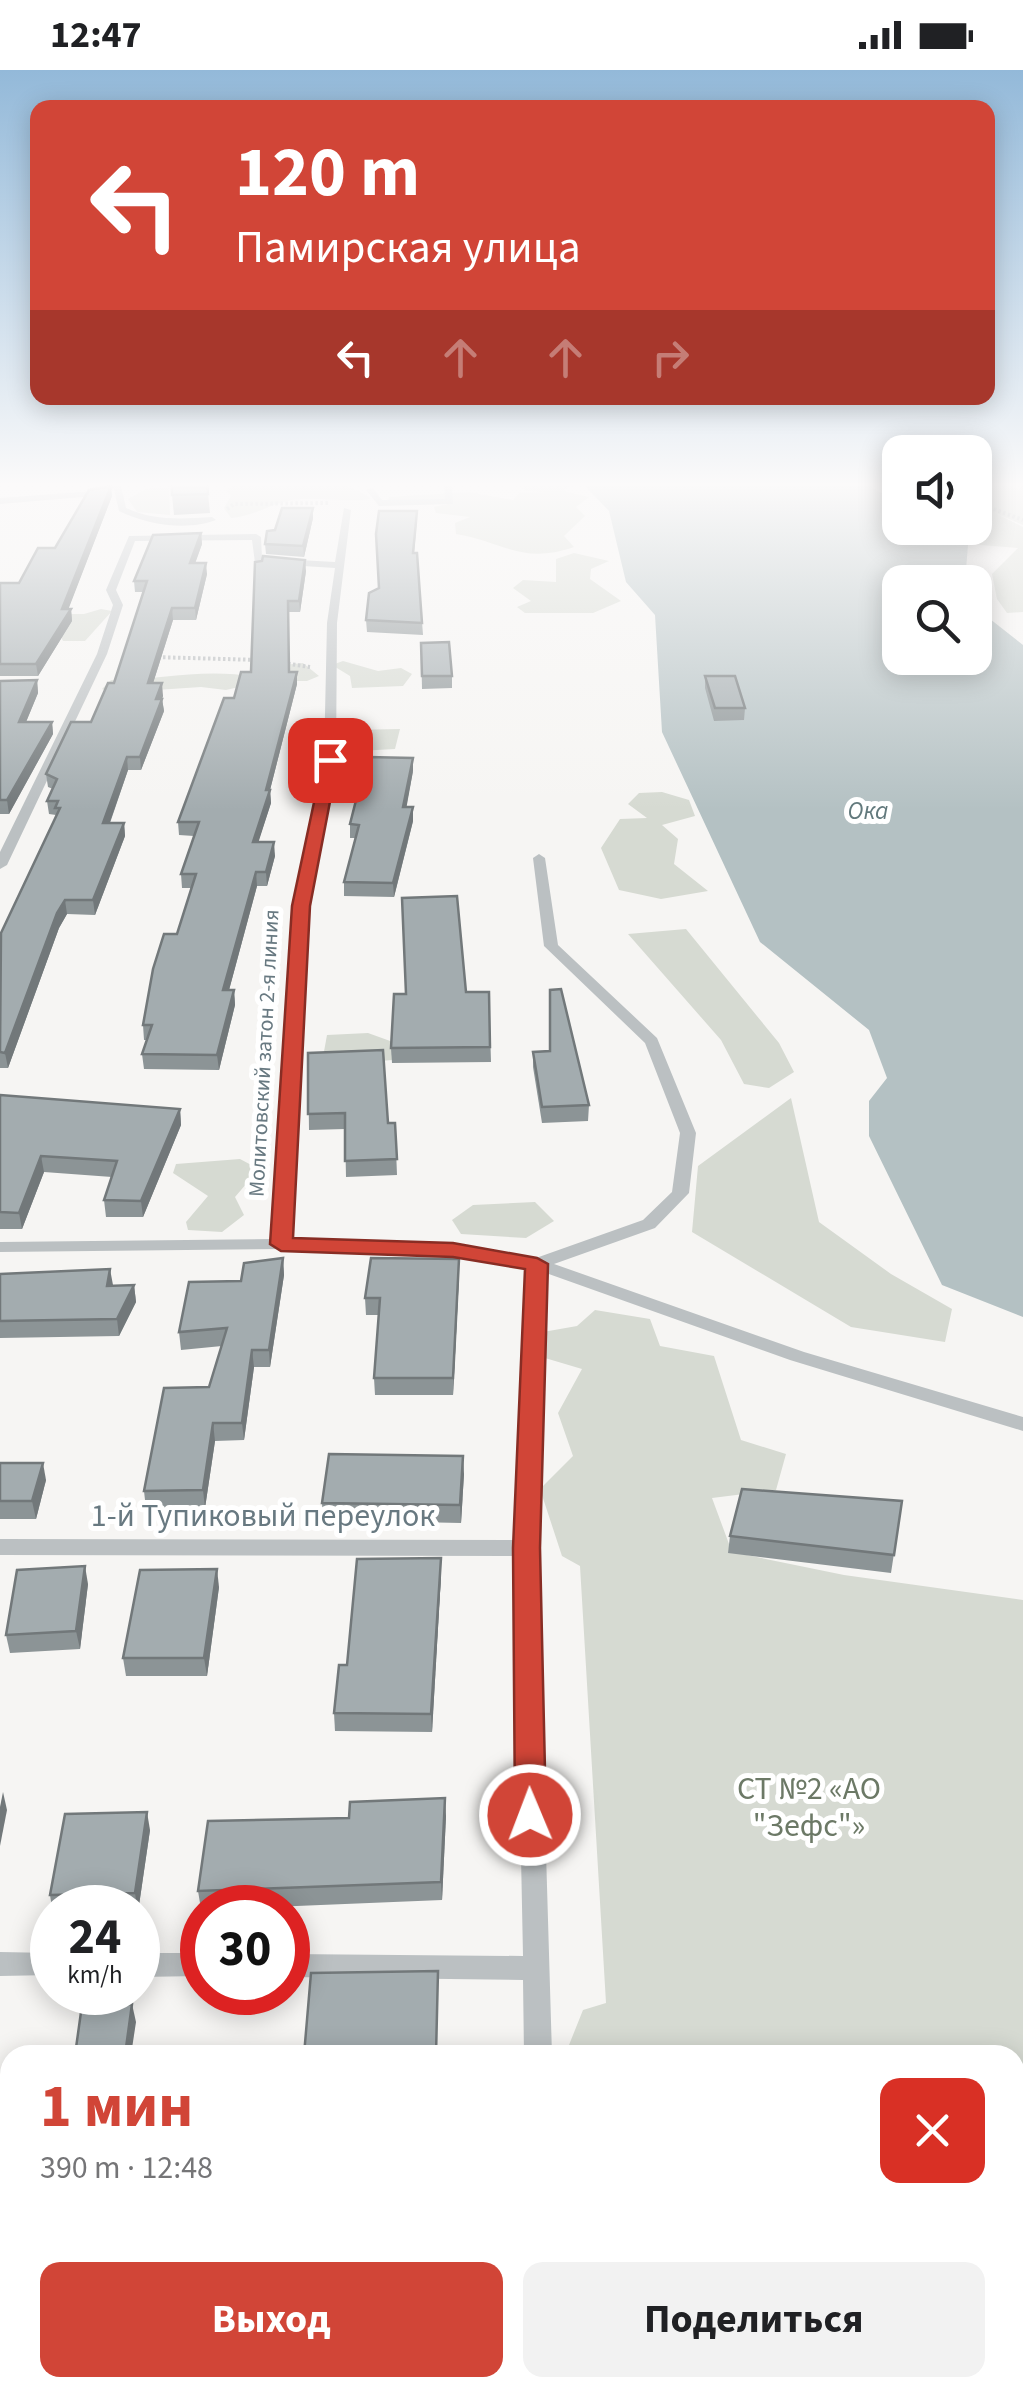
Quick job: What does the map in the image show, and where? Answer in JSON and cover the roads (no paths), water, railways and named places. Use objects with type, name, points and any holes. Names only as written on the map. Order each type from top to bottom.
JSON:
[{"type":"street","points":[[0,865],[102,654],[118,605],[112,593]]},
{"type":"street","name":"Молитовский затон 2-я линия","points":[[281,1244],[301,906],[330,760],[332,623],[337,593]]},
{"type":"street","points":[[0,823],[20,824]]},
{"type":"street","points":[[537,1264],[650,1224],[680,1193],[688,1134],[652,1042],[551,946],[538,858]]},
{"type":"street","points":[[0,1246],[281,1244],[453,1250],[537,1264],[797,1356],[1023,1424]]},
{"type":"street","points":[[537,1264],[526,1548],[537,2045]]},
{"type":"street","name":"1-й Тупиковый переулок","points":[[0,1547],[526,1548]]},
{"type":"street","points":[[0,1964],[30,1964]]},
{"type":"street","points":[[310,1966],[533,1968]]},
{"type":"water","name":"Ока","points":[[635,593],[882,593],[882,675],[992,675],[992,621],[1023,645],[1023,1317],[942,1285],[869,1136],[869,1101],[887,1078],[869,1030],[760,942],[662,732],[655,615]]},
{"type":"park label","name":"СТ №2 «АО \"Зефс\"»","points":[[809,1806]]}]
